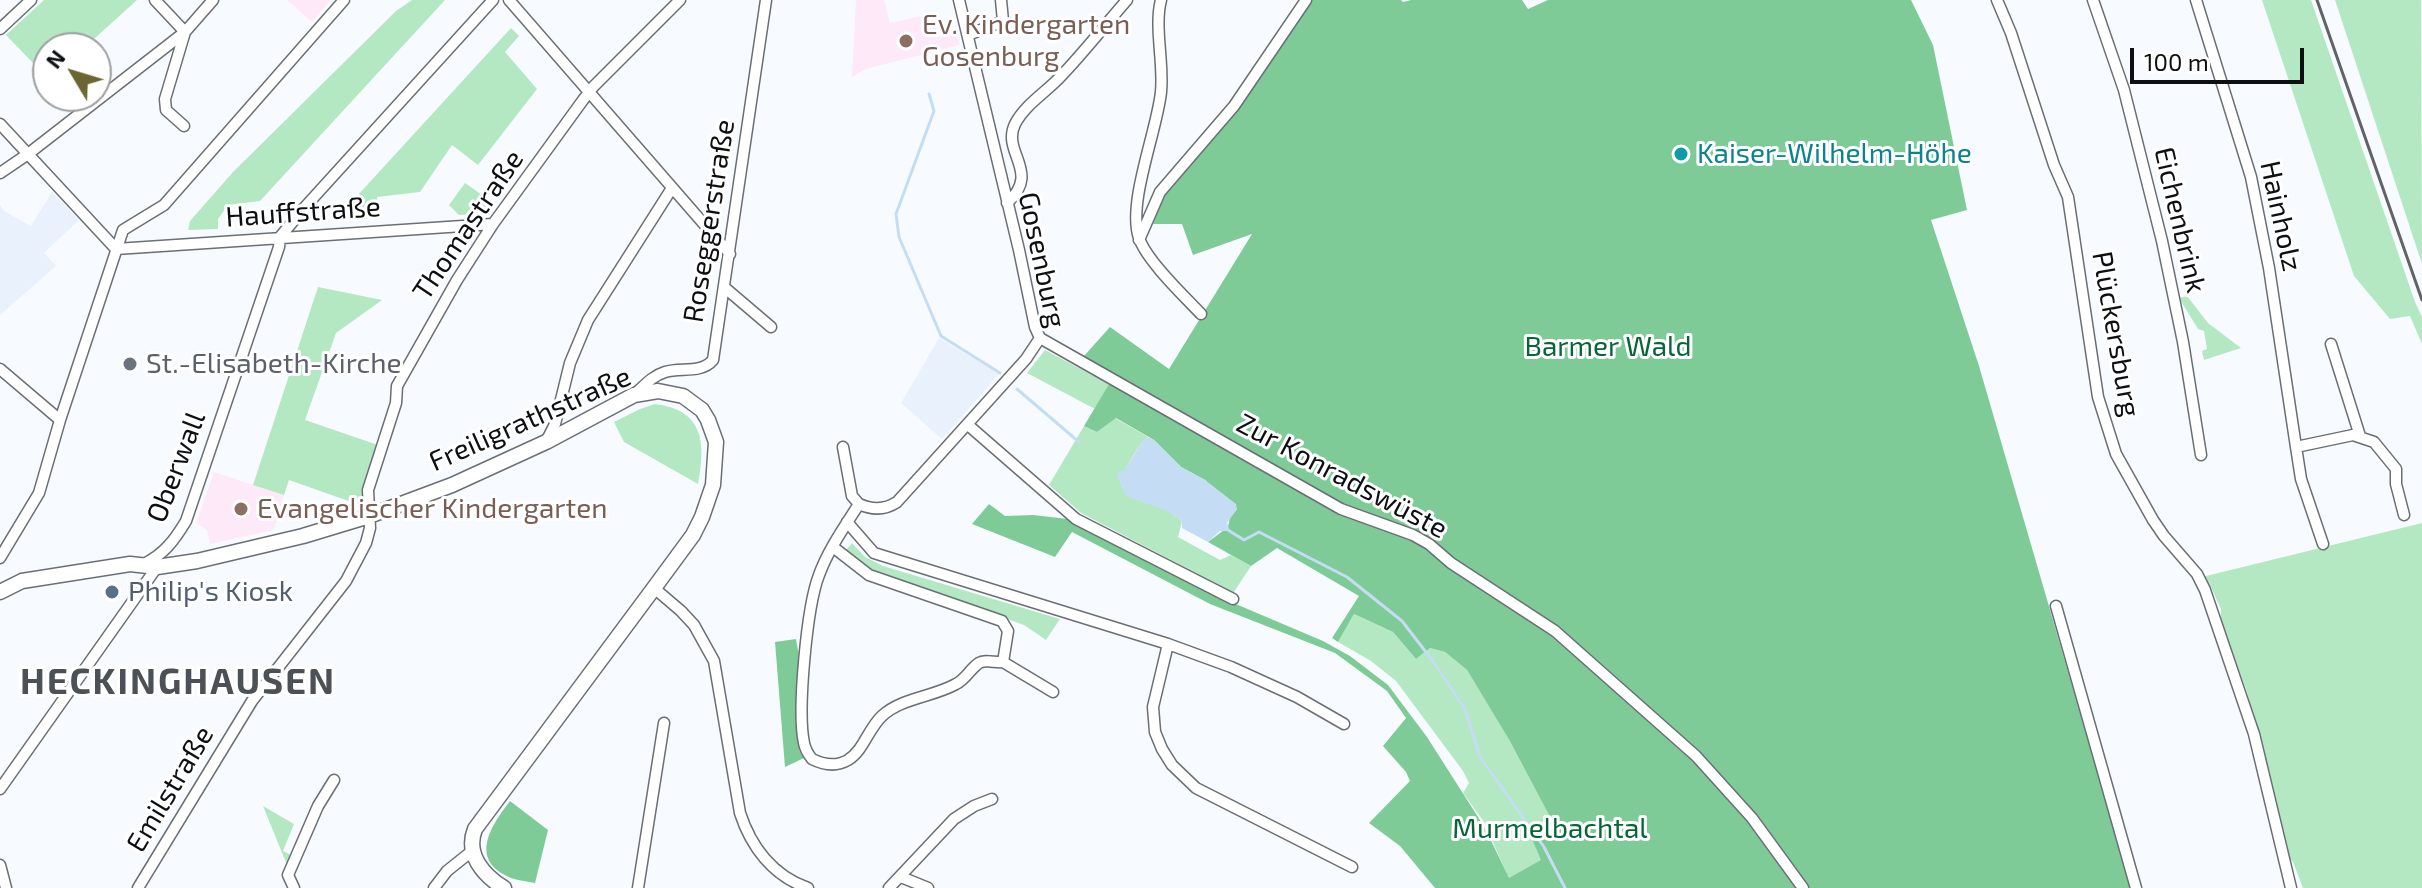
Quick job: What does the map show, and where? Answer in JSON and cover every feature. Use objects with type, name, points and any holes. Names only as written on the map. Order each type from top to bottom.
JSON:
[{"type":"street","points":[[0,29],[31,0]]},
{"type":"street","points":[[155,0],[185,32]]},
{"type":"street","points":[[0,173],[185,32],[213,0]]},
{"type":"street","points":[[0,558],[39,493],[123,230],[164,205],[344,0]]},
{"type":"street","points":[[280,237],[493,0]]},
{"type":"street","points":[[509,0],[730,254]]},
{"type":"street","name":"Thomastraße","points":[[369,516],[368,490],[396,403],[397,386],[457,280],[493,224],[589,93],[680,0]]},
{"type":"street","name":"Roseggerstraße","points":[[634,395],[663,373],[705,368],[713,360],[766,0]]},
{"type":"street","name":"Gosenburg","points":[[859,504],[877,509],[897,502],[1026,359],[1040,338],[959,0]]},
{"type":"street","points":[[968,35],[1003,21],[1001,0]]},
{"type":"street","points":[[1007,203],[1019,191],[1023,181],[1013,140],[1014,125],[1127,0]]},
{"type":"street","points":[[1161,0],[1163,80],[1159,114],[1136,212],[1139,240],[1201,314]]},
{"type":"street","points":[[1139,240],[1160,192],[1234,106],[1306,0]]},
{"type":"street","name":"Plückersburg","points":[[1997,0],[2068,197],[2101,410],[2116,454],[2153,520],[2197,574],[2205,590],[2254,734],[2291,888]]},
{"type":"street","name":"Eichenbrink","points":[[2093,0],[2124,90],[2162,241],[2183,342],[2201,455]]},
{"type":"street","name":"Hainholz","points":[[2196,0],[2251,177],[2269,268],[2301,479],[2323,544]]},
{"type":"street","points":[[184,126],[171,116],[164,105],[185,32]]},
{"type":"street","points":[[0,124],[116,249]]},
{"type":"street","points":[[546,442],[555,424],[570,363],[584,328],[672,188]]},
{"type":"street","name":"Hauffstraße","points":[[116,249],[493,224]]},
{"type":"street","name":"Oberwall","points":[[0,789],[150,566],[168,548],[186,521],[280,237]]},
{"type":"street","points":[[724,287],[771,327]]},
{"type":"street","name":"Zur Konradswüste","points":[[1040,338],[1341,509],[1413,535],[1429,544],[1451,563],[1555,631],[1696,756],[1752,818],[1803,888]]},
{"type":"street","points":[[2331,344],[2360,436]]},
{"type":"street","points":[[0,369],[60,420]]},
{"type":"street","name":"Freiligrathstraße","points":[[0,592],[22,581],[130,564],[150,566],[236,553],[369,516],[452,485],[546,442],[634,395],[658,391],[683,396],[702,410],[716,442],[715,473],[702,517],[693,535],[483,818],[472,837],[472,851]]},
{"type":"street","points":[[968,425],[1076,519],[1233,599]]},
{"type":"street","points":[[2296,447],[2353,435],[2370,439],[2396,469],[2396,484],[2404,515]]},
{"type":"street","points":[[843,447],[852,496],[859,504],[833,547],[816,586],[802,687],[804,744],[812,759],[829,765],[840,764],[857,753],[868,732],[891,709],[958,683],[985,661],[1003,662],[1053,692]]},
{"type":"street","name":"Emilstraße","points":[[138,888],[252,701],[346,581],[366,543],[369,516]]},
{"type":"street","points":[[847,522],[874,553],[1168,644],[1297,697],[1344,724]]},
{"type":"street","points":[[833,547],[869,575],[1002,621],[1008,631],[1003,662]]},
{"type":"street","points":[[654,588],[694,625],[714,661],[745,829],[753,844],[775,870],[808,888]]},
{"type":"street","points":[[2056,606],[2136,888]]},
{"type":"street","points":[[1168,644],[1153,707],[1155,732],[1172,765],[1196,788],[1352,867]]},
{"type":"street","points":[[638,888],[664,723]]},
{"type":"street","points":[[294,888],[288,875],[318,806],[334,780]]},
{"type":"street","points":[[889,888],[954,819],[992,799]]},
{"type":"street","points":[[434,888],[447,871],[472,851],[486,875],[504,888]]},
{"type":"street","points":[[0,865],[6,888]]},
{"type":"street","points":[[901,877],[928,888]]},
{"type":"shaded area","points":[[287,0],[331,0],[312,22]]},
{"type":"shaded area","name":"Ev. Kindergarten Gosenburg","points":[[856,0],[884,0],[890,23],[934,13],[939,37],[957,34],[960,45],[866,69],[852,77]]},
{"type":"shaded area","points":[[52,192],[79,220],[44,253],[56,266],[0,315],[0,205],[4,211],[31,226]]},
{"type":"shaded area","points":[[939,338],[999,374],[942,439],[901,403]]},
{"type":"shaded area","name":"Evangelischer Kindergarten","points":[[214,472],[284,495],[274,530],[210,544],[207,530],[196,523]]},
{"type":"green space","points":[[44,0],[137,0],[102,32],[32,32],[32,62],[6,35]]},
{"type":"green space","points":[[412,0],[445,0],[260,201],[228,205],[218,219],[218,229],[188,230],[190,221],[233,172],[396,11]]},
{"type":"green space","name":"Barmer Wald","points":[[1309,0],[1522,0],[1528,9],[1548,0],[1911,0],[1933,45],[1967,210],[1931,220],[1979,366],[2131,888],[1435,888],[1400,846],[1369,823],[1410,781],[1383,746],[1406,718],[1387,691],[1335,653],[1210,604],[1072,532],[1055,557],[972,524],[989,504],[1005,516],[1068,519],[1224,599],[1323,641],[1350,656],[1388,685],[1427,737],[1485,828],[1509,878],[1541,860],[1532,839],[1556,828],[1510,741],[1467,670],[1445,652],[1430,648],[1416,659],[1393,632],[1354,614],[1338,642],[1332,638],[1359,596],[1277,548],[1251,566],[1208,542],[1228,527],[1230,517],[1237,509],[1205,480],[1181,467],[1154,440],[1116,418],[1097,432],[1084,426],[1115,374],[1084,356],[1110,327],[1169,369],[1252,234],[1193,255],[1182,224],[1153,224],[1166,190]]},
{"type":"green space","points":[[2262,0],[2311,0],[2422,317],[2422,344],[2410,316],[2390,319],[2354,276]]},
{"type":"green space","points":[[2335,0],[2421,0],[2422,264]]},
{"type":"green space","points":[[511,28],[519,36],[505,52],[537,89],[478,165],[452,145],[420,192],[377,197],[378,218],[335,220]]},
{"type":"green space","points":[[465,183],[495,204],[489,213],[459,215],[449,205]]},
{"type":"green space","points":[[318,287],[382,300],[336,333],[305,420],[378,445],[357,504],[289,480],[284,495],[253,485]]},
{"type":"green space","points":[[2187,296],[2208,323],[2241,348],[2204,360],[2202,351],[2207,349],[2204,331],[2198,329],[2179,298]]},
{"type":"green space","points":[[1045,350],[1109,384],[1095,409],[1027,373]]},
{"type":"green space","points":[[655,404],[684,413],[698,431],[702,455],[698,484],[624,442],[614,422]]},
{"type":"green space","points":[[1115,418],[1148,437],[1125,470],[1120,481],[1122,487],[1130,496],[1161,508],[1182,521],[1178,537],[1220,560],[1231,555],[1251,566],[1232,595],[1227,589],[1081,513],[1049,485],[1084,426],[1097,432]]},
{"type":"green space","points":[[2422,523],[2422,888],[2303,888],[2293,862],[2283,850],[2247,692],[2221,622],[2221,609],[2209,583],[2202,577]]},
{"type":"green space","points":[[852,543],[865,557],[883,566],[1060,619],[1046,640],[1024,625],[867,569],[850,557],[846,550]]},
{"type":"green space","name":"Murmelbachtal","points":[[1354,614],[1393,632],[1416,659],[1430,648],[1445,652],[1467,670],[1503,728],[1610,819],[1513,888],[1484,822],[1463,793],[1469,783],[1463,771],[1396,681],[1371,661],[1338,642]]},
{"type":"green space","points":[[796,639],[801,667],[799,750],[804,758],[785,767],[775,642]]},
{"type":"green space","points":[[510,801],[548,830],[535,883],[507,876],[488,858],[488,838]]},
{"type":"green space","points":[[263,806],[294,824],[283,851],[291,855],[287,865]]},
{"type":"water","points":[[1148,437],[1181,467],[1205,480],[1236,504],[1237,509],[1227,523],[1230,531],[1220,531],[1208,542],[1182,528],[1182,521],[1165,510],[1126,495],[1117,476]]},
{"type":"waterway","points":[[929,94],[934,111],[896,214],[899,237],[941,336],[1000,373]]},
{"type":"waterway","points":[[1017,389],[1079,442]]},
{"type":"waterway","points":[[1228,530],[1244,540],[1259,532],[1347,577],[1402,621],[1465,709],[1480,757],[1544,847],[1565,888]]},
{"type":"railway","points":[[2317,0],[2422,300]]},
{"type":"place","name":"Ev. Kindergarten Gosenburg","points":[[906,41]]},
{"type":"place","name":"Kaiser-Wilhelm-Höhe","points":[[1681,154]]},
{"type":"place","name":"St.-Elisabeth-Kirche","points":[[130,364]]},
{"type":"place","name":"Evangelischer Kindergarten","points":[[241,509]]},
{"type":"place","name":"Philip's Kiosk","points":[[112,592]]},
{"type":"district","name":"HECKINGHAUSEN","points":[[178,682]]}]
